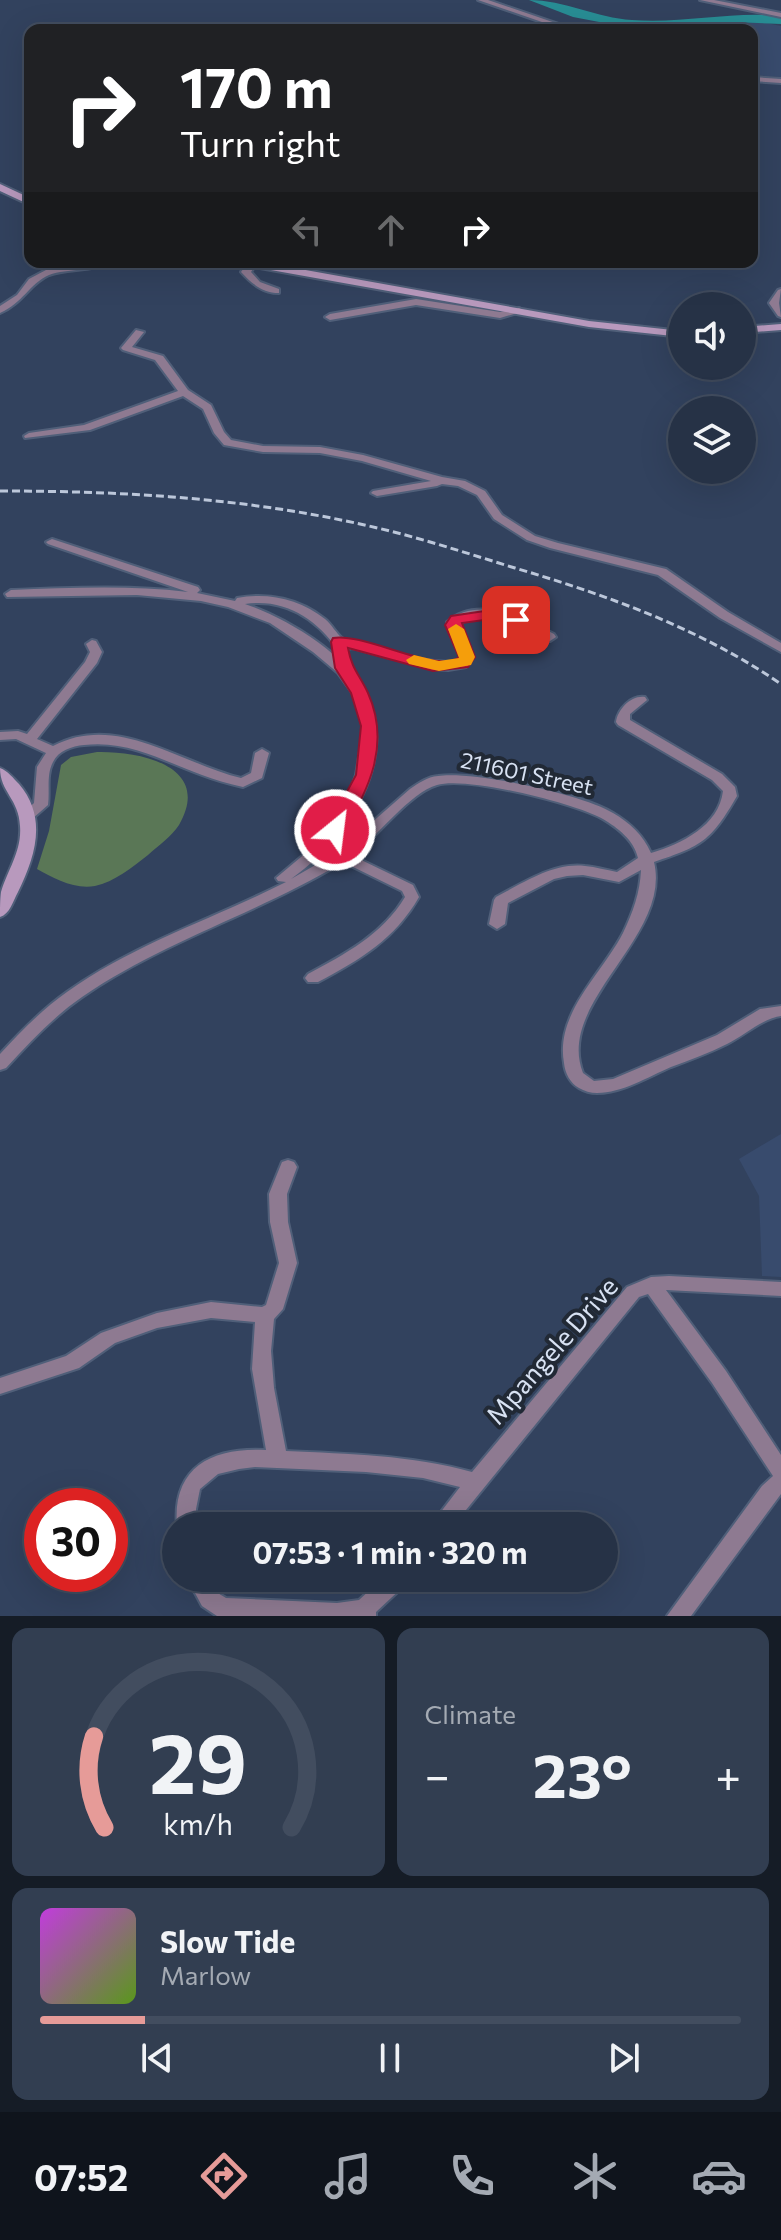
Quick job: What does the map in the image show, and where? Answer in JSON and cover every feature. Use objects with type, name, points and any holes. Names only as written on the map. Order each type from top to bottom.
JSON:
[{"type":"street","points":[[481,0],[506,3],[555,24]]},
{"type":"street","points":[[703,0],[781,15]]},
{"type":"street","points":[[758,79],[781,81]]},
{"type":"street","points":[[0,187],[24,199]]},
{"type":"street","points":[[0,310],[20,297],[32,281],[49,272],[72,268]]},
{"type":"street","points":[[246,268],[246,272],[257,284],[276,291]]},
{"type":"street","points":[[275,268],[620,329],[668,333]]},
{"type":"street","points":[[781,292],[774,303],[781,314]]},
{"type":"street","points":[[330,317],[416,302],[500,315],[519,311]]},
{"type":"street","points":[[756,329],[781,327]]},
{"type":"street","points":[[139,332],[126,348],[159,358],[184,392],[207,407],[219,433],[234,445],[320,450],[461,483],[481,493],[498,517],[531,538],[662,572],[724,615],[781,648]]},
{"type":"street","points":[[29,436],[86,428],[184,392]]},
{"type":"street","points":[[377,493],[419,484],[461,483]]},
{"type":"street","points":[[52,542],[175,585],[276,613],[293,633]]},
{"type":"street","points":[[11,594],[132,592],[185,596],[258,613],[343,668]]},
{"type":"street","points":[[241,601],[260,597],[284,600],[317,621],[339,642],[375,648],[433,666],[462,664],[467,657],[453,622],[465,617],[507,617],[550,637]]},
{"type":"street","points":[[266,895],[276,883],[306,864],[322,849],[365,775],[369,726],[366,708],[343,668],[339,642]]},
{"type":"street","points":[[30,739],[91,663],[96,652],[92,644]]},
{"type":"street","points":[[497,924],[501,900],[549,876],[583,870],[619,877],[649,858],[680,849],[714,824],[730,796],[726,784],[623,722],[624,713],[640,700]]},
{"type":"street","points":[[0,736],[18,735],[53,751]]},
{"type":"street","points":[[27,816],[41,805],[44,766],[53,751],[62,745],[85,740],[132,742],[243,783],[257,775],[262,753]]},
{"type":"street","points":[[0,773],[15,786],[24,802],[28,854],[0,911]]},
{"type":"street","name":"211601 Street","points":[[0,1064],[31,1031],[75,994],[113,971],[342,856],[431,781],[450,779],[507,788],[603,812],[621,823],[649,858]]},
{"type":"street","points":[[313,978],[351,959],[380,938],[407,909],[412,897],[408,888],[342,856]]},
{"type":"street","points":[[649,858],[649,881],[638,920],[579,1013],[570,1051],[574,1072],[582,1082],[597,1087],[616,1084],[723,1039],[766,1013],[781,1011]]},
{"type":"street","points":[[278,1460],[261,1363],[260,1339],[265,1315],[279,1303],[288,1263],[279,1222],[278,1194],[288,1167]]},
{"type":"street","points":[[651,1284],[719,1377],[781,1472]]},
{"type":"street","name":"Mpangele Drive","points":[[451,1512],[633,1292],[651,1284],[781,1289]]},
{"type":"street","points":[[0,1386],[72,1362],[108,1338],[157,1321],[211,1310],[265,1315]]},
{"type":"street","points":[[186,1512],[185,1496],[193,1481],[209,1468],[236,1460],[416,1469],[452,1474],[475,1482]]},
{"type":"street","points":[[678,1616],[769,1492],[781,1481]]},
{"type":"street","points":[[205,1592],[222,1608],[337,1613],[365,1612],[384,1592]]},
{"type":"shaded area","points":[[762,22],[781,26],[781,77],[758,75],[758,24],[698,24]]},
{"type":"shaded area","points":[[781,1134],[781,1277],[762,1276],[759,1196],[739,1159]]},
{"type":"green space","points":[[97,752],[133,755],[167,766],[179,776],[187,789],[187,805],[179,825],[165,841],[116,878],[87,887],[72,885],[37,869],[49,831],[61,765],[71,757]]},
{"type":"waterway","points":[[535,0],[592,18],[628,24]]},
{"type":"waterway","points":[[666,24],[732,18],[781,20]]},
{"type":"railway","points":[[0,491],[185,498],[323,516],[387,530],[619,602],[718,646],[781,684]]},
{"type":"slow traffic","points":[[414,660],[433,666],[465,662],[467,657],[456,629]]},
{"type":"route","points":[[335,830],[365,775],[369,749],[366,708],[343,668],[339,642],[375,648],[433,666],[452,666],[462,664],[467,657],[453,625],[457,619],[491,614],[516,620]]}]
